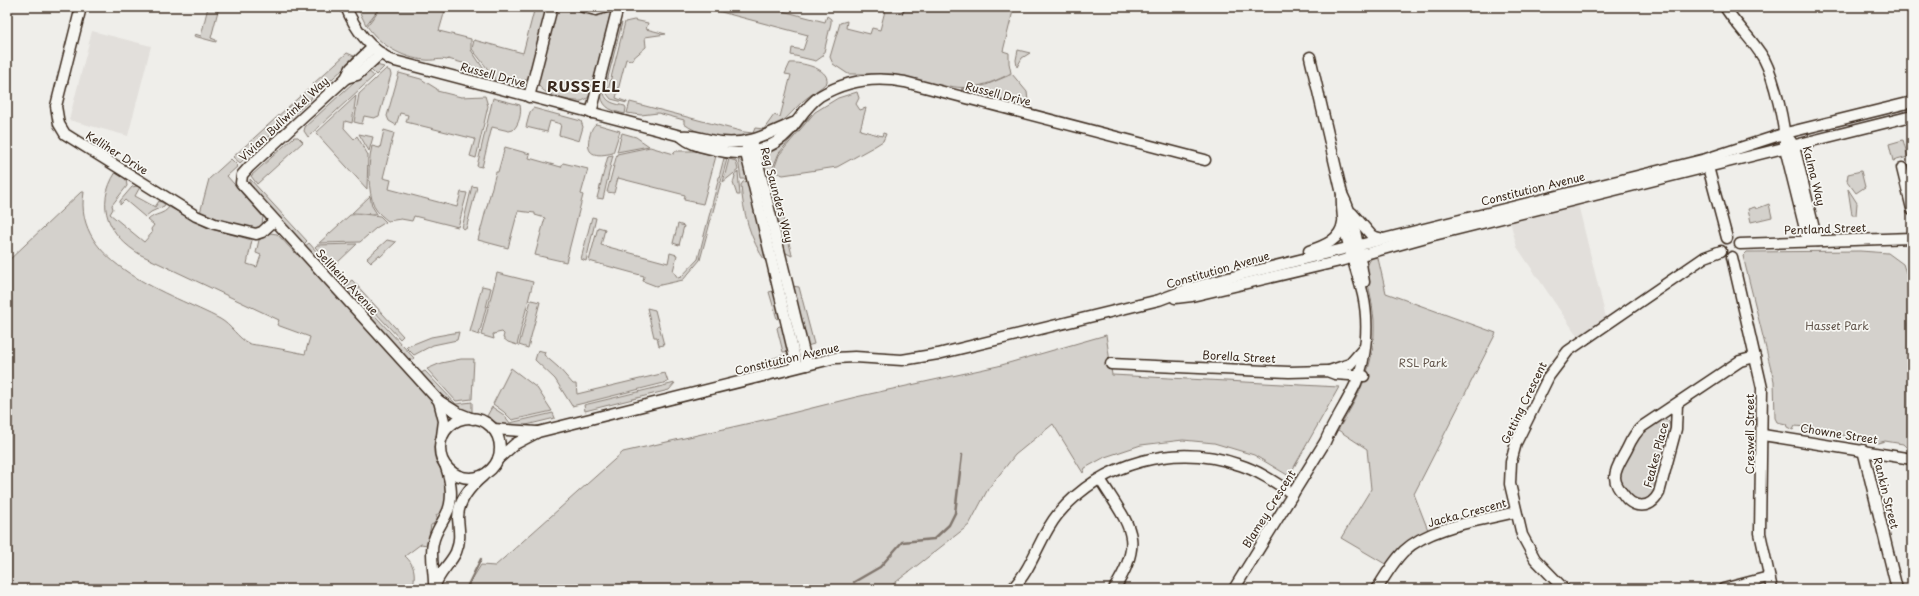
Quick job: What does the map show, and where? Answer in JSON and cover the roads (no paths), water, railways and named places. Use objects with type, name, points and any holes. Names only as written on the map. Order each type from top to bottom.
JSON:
[{"type":"street","name":"Kelliher Drive","points":[[81,7],[56,106],[59,124],[65,134],[141,183],[206,221],[254,234],[262,232],[274,221]]},
{"type":"street","name":"Russell Drive","points":[[346,7],[351,20],[358,30],[377,50],[391,60],[591,113],[681,136],[692,136],[722,142],[748,141],[767,136],[795,122]]},
{"type":"street","points":[[529,97],[552,7]]},
{"type":"street","points":[[583,7],[596,10],[608,7]]},
{"type":"street","points":[[591,113],[618,7]]},
{"type":"street","name":"Kalma Way","points":[[1725,7],[1763,58],[1771,76],[1813,241]]},
{"type":"street","name":"Vivian Bullwinkel Way","points":[[241,179],[251,165],[346,78],[357,75],[377,50]]},
{"type":"street","points":[[1282,264],[1293,256],[1319,248],[1335,239],[1341,232],[1343,218],[1342,194],[1310,57]]},
{"type":"street","name":"Russell Drive","points":[[681,136],[695,144],[722,152],[750,152],[780,139],[788,132],[815,100],[836,88],[859,80],[885,79],[905,82],[1205,160]]},
{"type":"street","name":"Constitution Avenue","points":[[498,459],[515,444],[538,432],[802,366],[845,357],[902,360],[929,356],[1159,300],[1192,296],[1354,251],[1706,159],[1786,133],[1912,102]]},
{"type":"street","name":"Constitution Avenue","points":[[1159,300],[1191,288],[1282,264],[1354,251],[1389,238],[1708,167],[1912,116]]},
{"type":"street","name":"Reg Saunders Way","points":[[748,141],[802,366]]},
{"type":"street","points":[[1708,167],[1727,238]]},
{"type":"street","points":[[1902,168],[1912,209]]},
{"type":"street","name":"Sellheim Avenue","points":[[241,179],[243,186],[274,221],[439,401],[458,413],[473,418]]},
{"type":"street","points":[[1342,194],[1348,206],[1372,236],[1378,239],[1389,238]]},
{"type":"street","points":[[1348,206],[1354,251]]},
{"type":"street","points":[[1343,218],[1354,251]]},
{"type":"street","points":[[1727,238],[1736,239],[1740,244],[1739,252],[1732,257],[1726,257],[1721,251],[1721,245],[1727,238]]},
{"type":"street","name":"Pentland Street","points":[[1740,244],[1912,238]]},
{"type":"street","name":"Blamey Crescent","points":[[1354,251],[1364,304],[1365,347],[1361,376]]},
{"type":"street","name":"Blamey Crescent","points":[[1234,589],[1325,442],[1361,376],[1369,350],[1370,319],[1354,251]]},
{"type":"street","name":"Getting Crescent","points":[[1564,589],[1541,567],[1522,535],[1516,512],[1510,476],[1514,449],[1549,376],[1561,358],[1578,342],[1705,257],[1721,251]]},
{"type":"street","name":"Creswell Street","points":[[1732,257],[1763,394],[1760,533],[1772,589]]},
{"type":"street","points":[[1327,371],[1350,364],[1365,347]]},
{"type":"street","name":"Feakes Place","points":[[1677,404],[1676,429],[1659,493],[1654,500],[1646,505],[1640,506],[1633,504],[1627,500],[1617,485],[1615,476],[1617,469],[1637,431],[1740,361],[1755,357]]},
{"type":"street","name":"Borella Street","points":[[1112,364],[1289,372],[1327,371],[1335,374],[1361,376]]},
{"type":"street","name":"Sellheim Avenue","points":[[439,401],[444,421],[442,440]]},
{"type":"street","points":[[473,418],[482,421],[493,429],[498,437],[500,446],[498,459],[493,467],[473,485],[460,505],[458,547],[434,587],[433,543],[437,530],[448,512],[451,501],[449,479],[440,453],[442,440],[445,432],[452,425],[460,420],[473,418]]},
{"type":"street","name":"Constitution Avenue","points":[[493,429],[538,432]]},
{"type":"street","name":"Chowne Street","points":[[1763,435],[1912,459]]},
{"type":"street","name":"Rankin Street","points":[[1863,450],[1897,589]]},
{"type":"street","points":[[1012,589],[1022,577],[1041,539],[1058,514],[1078,493],[1118,469],[1144,460],[1172,455],[1198,456],[1225,460],[1247,467],[1293,494]]},
{"type":"street","points":[[445,465],[452,472],[465,478],[474,478],[484,475]]},
{"type":"street","points":[[1100,479],[1126,521],[1132,539],[1129,562],[1114,589]]},
{"type":"street","name":"Jacka Crescent","points":[[1377,589],[1398,557],[1421,539],[1440,531],[1516,512]]},
{"type":"street","points":[[1724,589],[1769,577]]},
{"type":"waterway","points":[[902,13],[905,7]]},
{"type":"waterway","points":[[854,582],[880,567],[902,542],[934,539],[949,525],[955,513],[962,455]]},
{"type":"waterway","points":[[466,589],[481,559]]},
{"type":"district","name":"RUSSELL","points":[[584,87]]},
{"type":"park label","name":"Hasset Park","points":[[1837,326]]},
{"type":"park label","name":"RSL Park","points":[[1423,363]]}]
